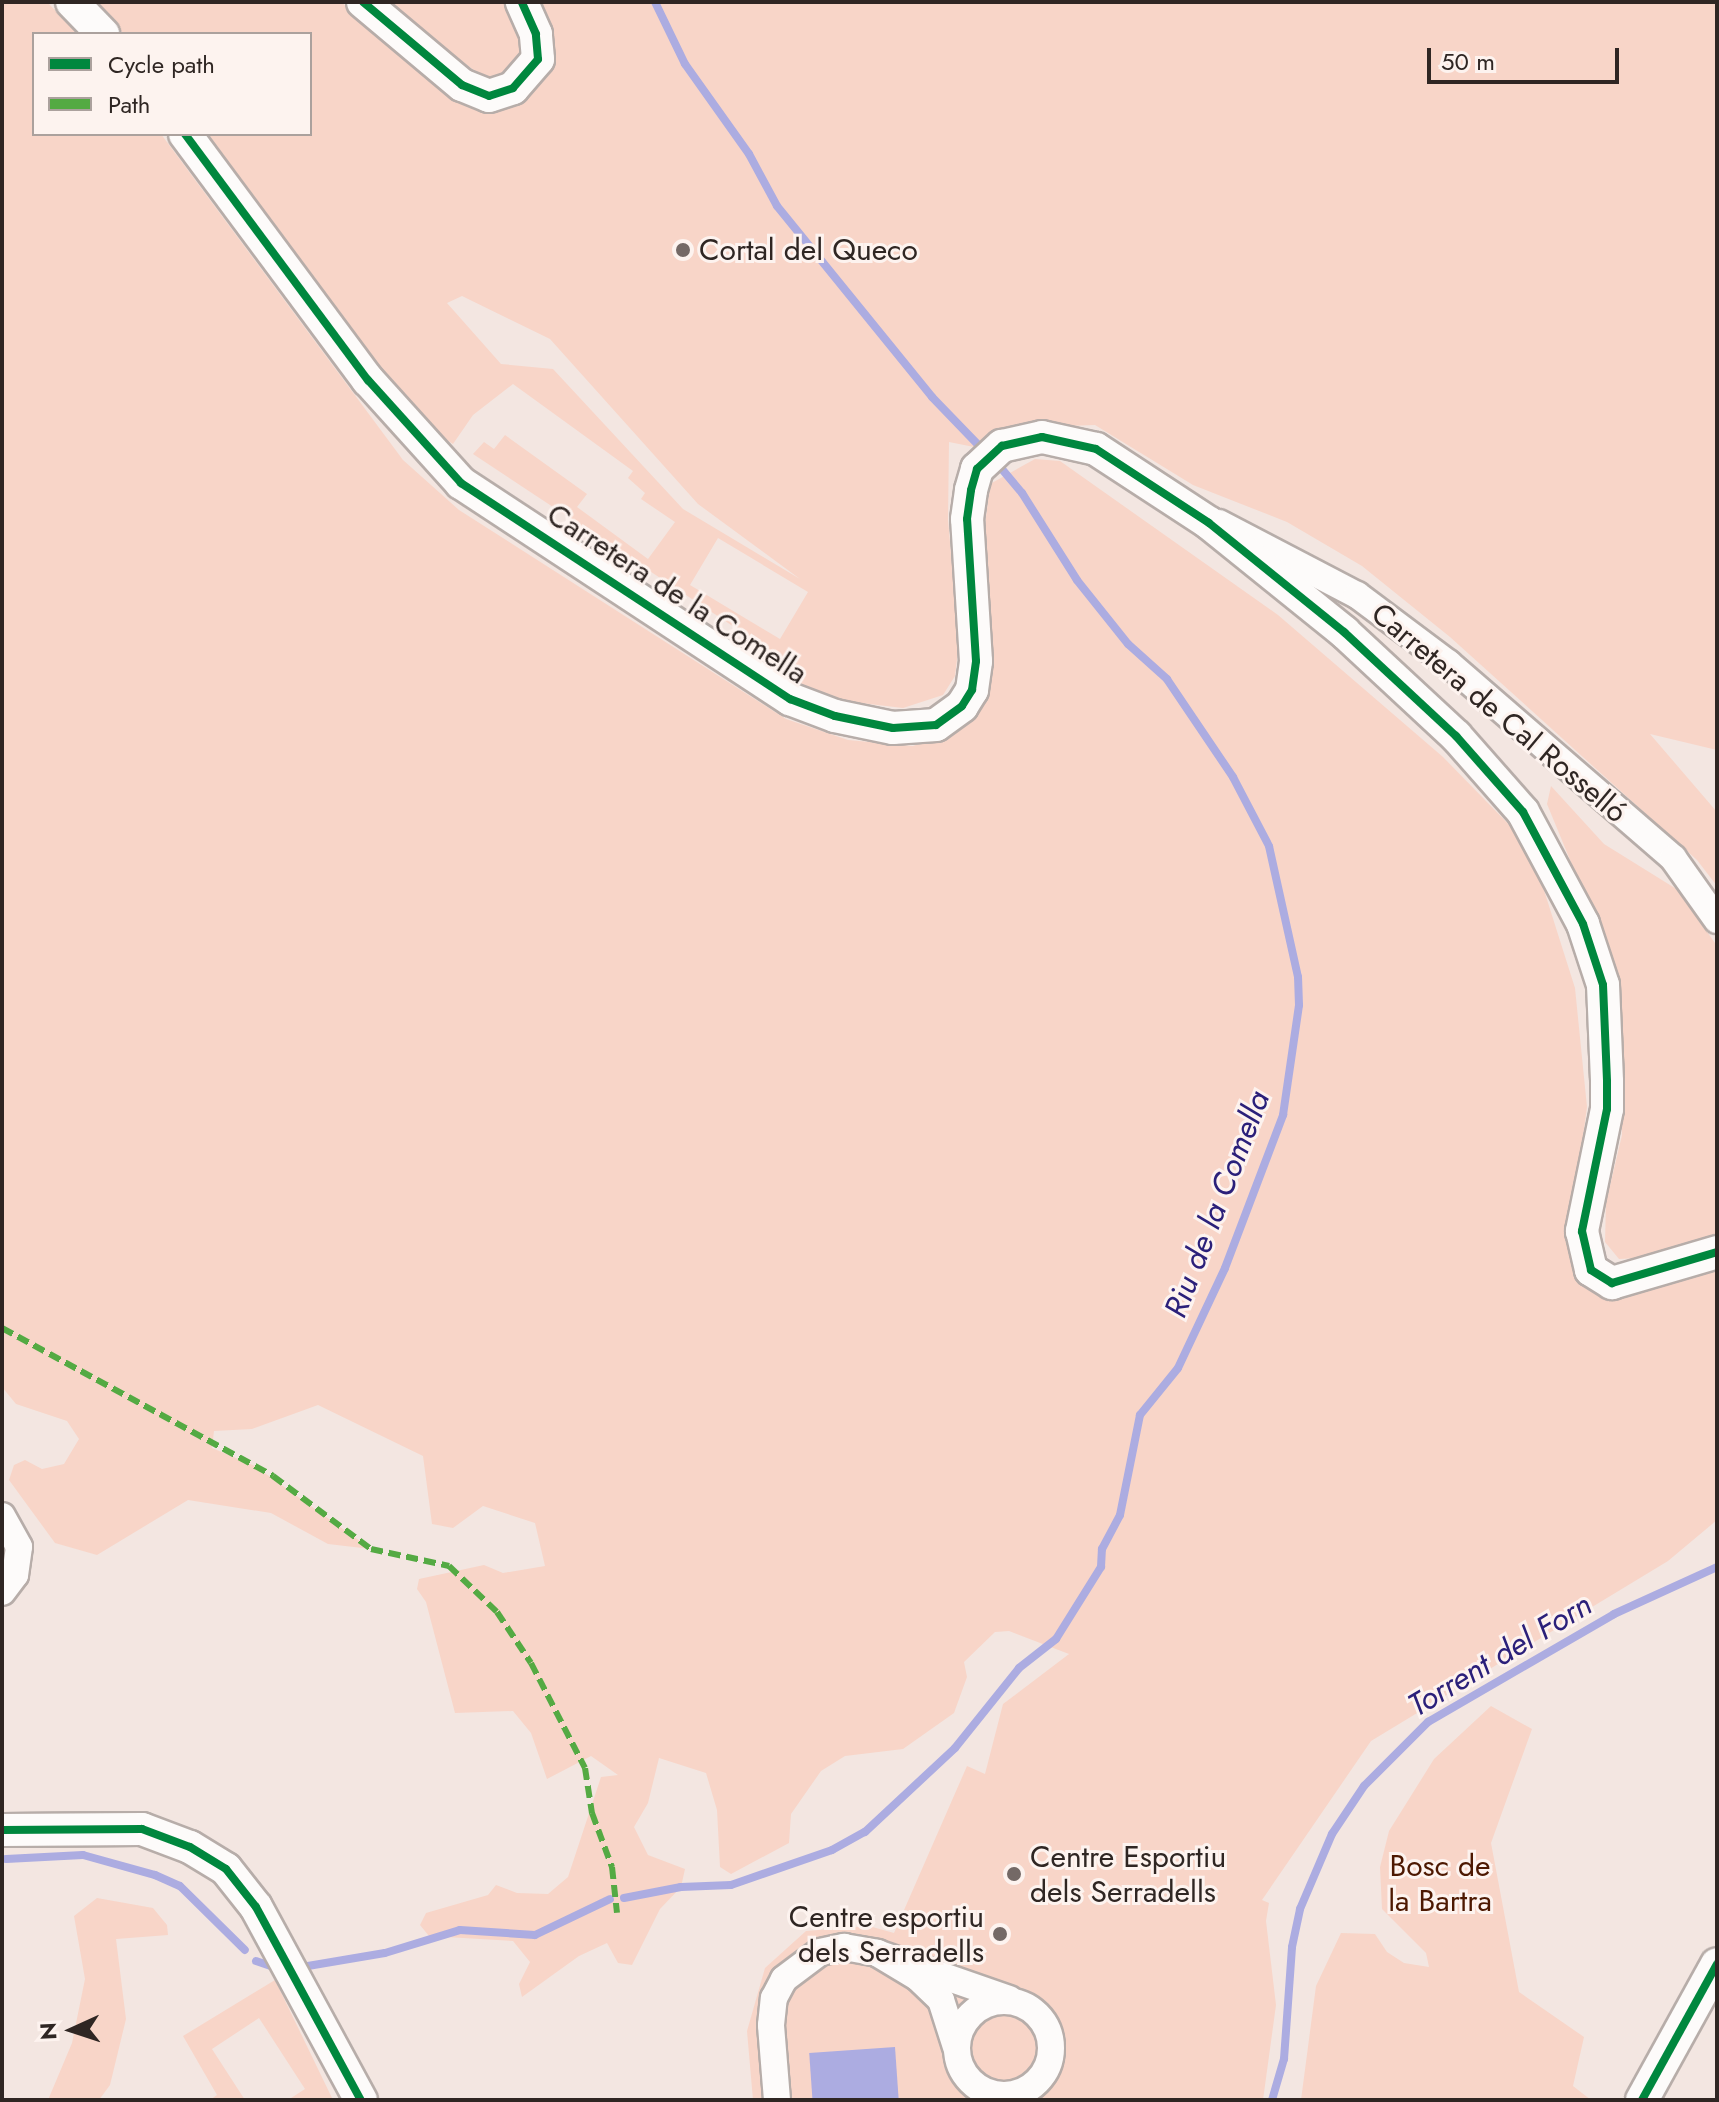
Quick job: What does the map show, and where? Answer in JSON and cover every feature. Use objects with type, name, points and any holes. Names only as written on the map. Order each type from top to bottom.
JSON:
[{"type":"main road","points":[[72,2],[101,32]]},
{"type":"main road","points":[[363,2],[462,85],[489,96],[513,88],[538,59],[536,34],[522,2]]},
{"type":"main road","name":"Carretera de la Comella","points":[[186,136],[368,380],[461,483],[790,699],[835,716],[893,728],[936,725],[962,706],[972,690],[976,661],[967,519],[971,490],[977,469],[1002,446],[1042,437],[1096,449],[1209,523],[1344,632],[1456,736],[1523,812],[1583,924],[1603,985],[1607,1082],[1607,1109],[1582,1231],[1591,1270],[1612,1283],[1717,1252]]},
{"type":"main road","points":[[2,1830],[119,1827],[165,1836],[226,1869],[241,1886],[291,1970],[361,2100]]},
{"type":"main road","points":[[1642,2100],[1717,1964]]},
{"type":"street","name":"Carretera de Cal Rosselló","points":[[1209,523],[1227,523],[1357,595],[1448,663],[1673,858],[1717,920]]},
{"type":"street","points":[[2,1516],[19,1547],[15,1575],[2,1592]]},
{"type":"street","points":[[777,2100],[771,2025],[774,1998],[784,1979],[820,1952],[844,1947],[877,1953],[1016,2002],[1042,2019],[1049,2033],[1051,2049],[1041,2078],[1015,2094],[999,2095],[971,2082],[957,2055],[951,2019],[941,2000],[917,1977],[877,1953]]},
{"type":"street","points":[[957,2055],[957,2039],[972,2012],[998,1999],[1016,2002]]},
{"type":"green space","points":[[2,2],[47,2],[76,32],[32,32],[32,136],[162,136],[403,460],[459,510],[786,719],[848,740],[913,746],[956,731],[984,702],[993,641],[983,542],[990,484],[1035,459],[1060,461],[1278,615],[1443,757],[1530,846],[1575,988],[1587,1107],[1574,1204],[1600,1293],[1627,1297],[1717,1267],[1717,1520],[1668,1561],[1371,1741],[1262,1900],[1269,1903],[1266,1921],[1276,2005],[1263,2100],[753,2100],[747,2031],[765,1968],[806,1931],[869,1926],[894,1933],[967,1766],[985,1774],[1003,1704],[1069,1654],[1009,1631],[995,1632],[964,1662],[967,1677],[954,1713],[903,1749],[845,1756],[821,1771],[791,1814],[789,1843],[731,1874],[720,1867],[717,1810],[706,1773],[659,1758],[648,1803],[634,1827],[648,1855],[685,1869],[681,1887],[660,1909],[632,1965],[618,1963],[607,1943],[579,1956],[522,1997],[519,1984],[530,1962],[513,1941],[429,1936],[420,1925],[426,1913],[488,1895],[496,1885],[517,1893],[548,1894],[568,1877],[601,1777],[618,1775],[591,1756],[547,1779],[531,1733],[513,1711],[455,1713],[426,1602],[417,1589],[419,1579],[484,1565],[503,1573],[545,1566],[535,1523],[483,1506],[453,1528],[432,1524],[423,1456],[318,1405],[252,1429],[214,1431],[212,1448],[255,1466],[371,1549],[328,1544],[271,1513],[188,1500],[97,1555],[55,1543],[9,1480],[14,1465],[25,1460],[42,1469],[64,1464],[79,1439],[67,1421],[16,1404],[2,1387]]},
{"type":"green space","points":[[94,2],[341,2],[465,105],[489,111],[540,82],[549,64],[538,2],[1717,2],[1717,750],[1650,734],[1717,812],[1717,886],[1697,860],[1450,637],[1362,566],[1287,522],[1193,485],[1095,425],[1007,428],[974,447],[949,442],[948,520],[959,642],[955,676],[943,695],[903,708],[844,701],[783,680],[767,670],[772,652],[473,454],[484,442],[494,449],[505,435],[587,494],[577,507],[648,559],[675,522],[641,499],[645,493],[628,478],[633,471],[513,384],[473,415],[453,444],[436,433],[384,374],[206,136],[312,136],[312,32],[122,32]],"holes":[[[462,296],[550,339],[698,504],[800,579],[683,509],[553,369],[501,364],[447,303]],[[718,538],[808,592],[780,639],[690,585]]]},
{"type":"green space","points":[[384,2],[510,2],[525,52],[507,75],[494,79],[475,71]]},
{"type":"green space","points":[[1551,786],[1604,844],[1678,890],[1717,946],[1717,1237],[1640,1258],[1619,1259],[1605,1242],[1606,1203],[1622,1135],[1615,969],[1547,804]]},
{"type":"green space","name":"Bosc de la Bartra","points":[[1491,1706],[1532,1729],[1491,1843],[1519,1992],[1584,2037],[1573,2086],[1591,2100],[1301,2100],[1316,1986],[1341,1933],[1375,1934],[1387,1952],[1404,1963],[1429,1967],[1426,1953],[1382,1909],[1380,1867],[1389,1831],[1434,1759]]},
{"type":"green space","points":[[97,1898],[153,1908],[167,1925],[168,1935],[116,1939],[126,2019],[110,2085],[99,2100],[48,2100],[72,2043],[85,1979],[74,1916]]},
{"type":"green space","points":[[275,1980],[333,2100],[288,2100],[305,2089],[259,2018],[212,2049],[245,2100],[210,2100],[217,2095],[183,2036]]},
{"type":"water","points":[[895,2047],[899,2100],[812,2100],[809,2053]]},
{"type":"waterway","name":"Riu de la Comella","points":[[655,2],[685,64],[749,154],[777,206],[932,397],[986,453]]},
{"type":"waterway","name":"Riu de la Comella","points":[[624,1898],[681,1887],[731,1885],[832,1850],[865,1832],[955,1748],[1019,1668],[1056,1639],[1101,1567],[1102,1549],[1120,1515],[1140,1415],[1178,1368],[1225,1268],[1283,1115],[1299,1005],[1298,977],[1269,846],[1233,777],[1167,679],[1128,644],[1077,580],[1022,493],[996,462]]},
{"type":"waterway","name":"Torrent del Forn","points":[[1272,2100],[1284,2059],[1292,1947],[1300,1909],[1332,1834],[1364,1786],[1428,1722],[1614,1614],[1717,1567]]},
{"type":"waterway","name":"Riu de la Comella","points":[[6,1859],[83,1855],[155,1875],[180,1886],[245,1950]]},
{"type":"waterway","name":"Riu de la Comella","points":[[296,1968],[385,1953],[460,1930],[535,1935],[610,1899]]},
{"type":"waterway","name":"Riu de la Comella","points":[[256,1961],[279,1969]]},
{"type":"marked path","points":[[2,1328],[273,1476],[371,1549],[449,1566],[497,1612],[531,1663],[585,1768],[592,1813],[612,1867],[617,1913]]},
{"type":"cycle path","points":[[363,2],[462,85],[489,96],[513,88],[538,59],[536,34],[522,2]]},
{"type":"cycle path","points":[[186,136],[368,380],[461,483],[790,699],[835,716],[893,728],[936,725],[962,706],[972,690],[976,661],[967,519],[971,490],[977,469],[1002,446],[1042,437],[1096,449],[1209,523],[1344,632],[1456,736],[1523,812],[1583,924],[1603,985],[1607,1082],[1607,1109],[1582,1231],[1591,1270],[1612,1283],[1717,1252]]},
{"type":"cycle path","points":[[2,1830],[142,1829],[190,1847],[226,1869],[256,1907],[361,2100]]},
{"type":"cycle path","points":[[1642,2100],[1717,1964]]},
{"type":"place","name":"Cortal del Queco","points":[[683,250]]},
{"type":"place","name":"Centre Esportiu dels Serradells","points":[[1014,1874]]},
{"type":"place","name":"Centre esportiu dels Serradells","points":[[1000,1934]]}]
